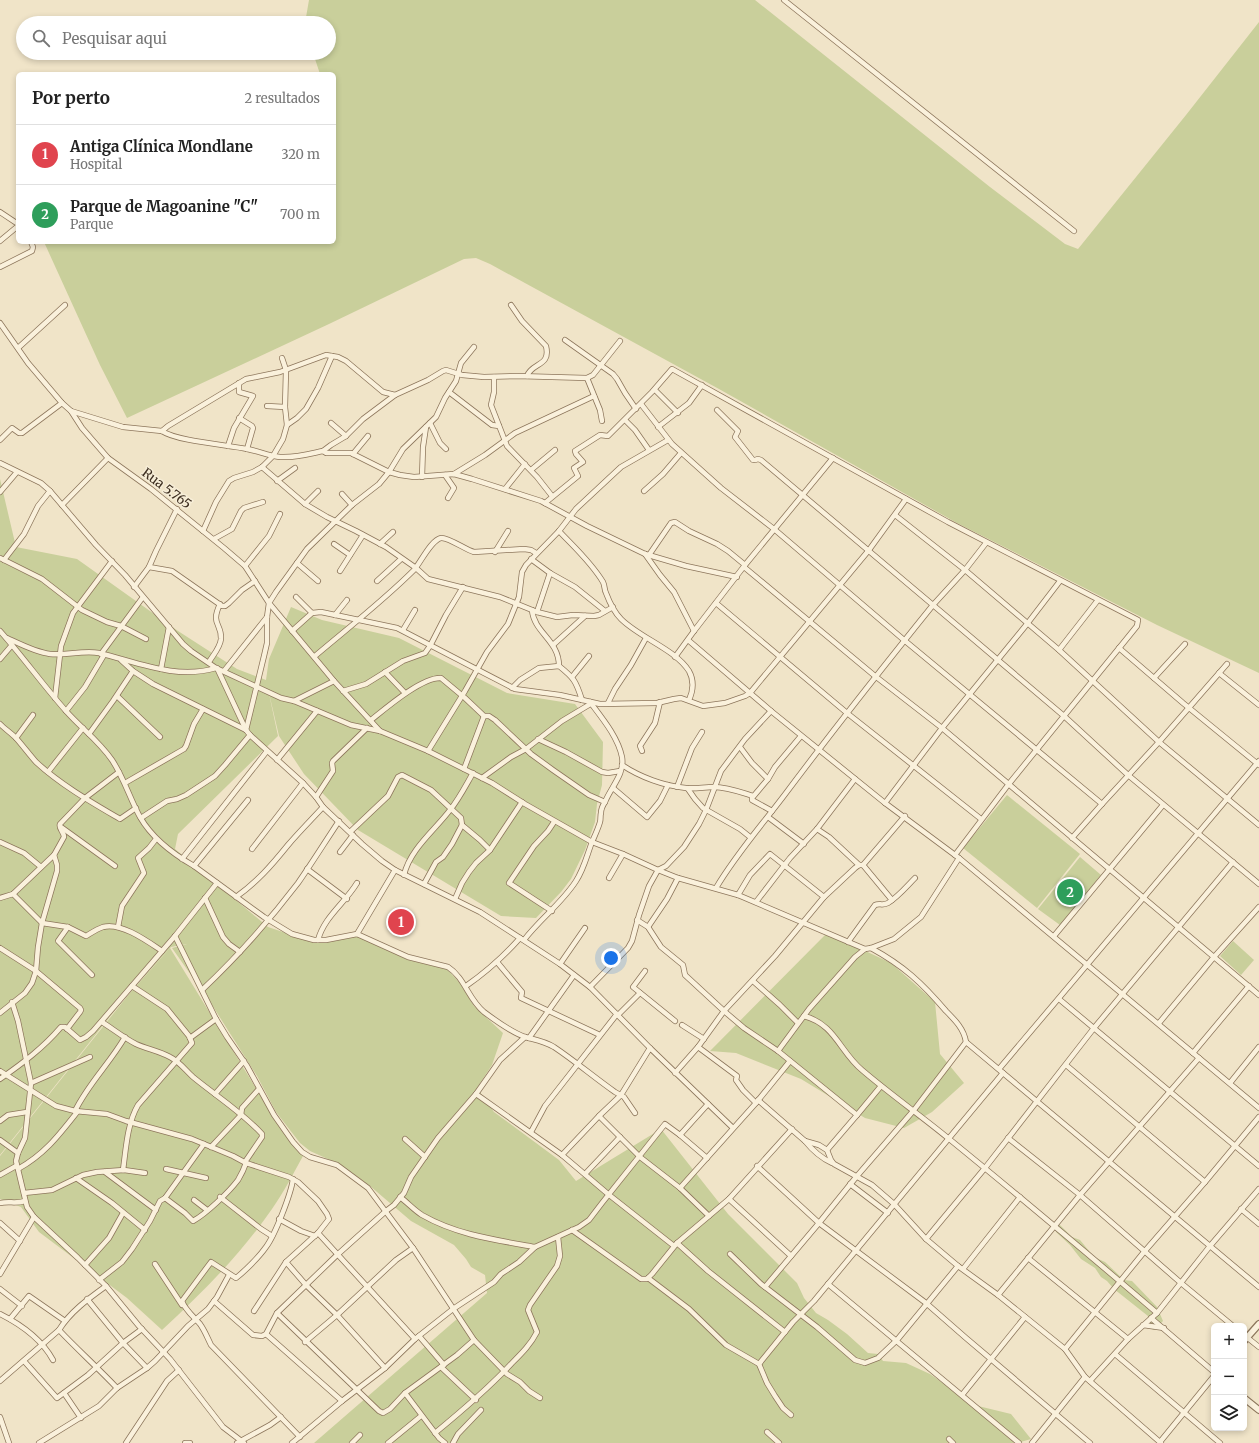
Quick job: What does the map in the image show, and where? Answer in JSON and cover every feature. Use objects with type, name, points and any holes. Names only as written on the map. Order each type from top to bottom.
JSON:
[{"type":"street","points":[[784,0],[1074,232]]},
{"type":"street","points":[[0,212],[16,224]]},
{"type":"street","points":[[0,241],[16,227]]},
{"type":"street","points":[[0,267],[32,251],[31,244]]},
{"type":"street","points":[[18,348],[65,305]]},
{"type":"street","points":[[511,305],[522,321],[546,346],[547,350],[542,363],[530,370],[528,376]]},
{"type":"street","name":"Rua 5.765","points":[[0,323],[28,363],[62,403],[71,411],[82,428],[108,458],[177,509],[245,566],[269,603],[315,656],[334,681],[380,731]]},
{"type":"street","points":[[565,340],[601,365],[617,379],[636,409]]},
{"type":"street","points":[[71,411],[123,427],[162,431],[167,434],[187,439],[247,449],[273,456],[302,456],[323,451],[346,436],[363,419],[395,395],[428,380],[443,371],[446,370],[457,374],[494,377],[528,376],[587,378],[593,375],[620,341]]},
{"type":"street","points":[[246,730],[267,643],[267,617],[269,603],[307,549],[352,504],[379,484],[389,472],[403,449],[436,418],[456,381],[461,363],[474,347]]},
{"type":"street","points":[[162,431],[239,383],[257,376],[286,370],[320,356],[332,356],[346,361],[383,392],[395,395]]},
{"type":"street","points":[[287,425],[306,409],[318,388],[332,356]]},
{"type":"street","points":[[203,531],[216,502],[229,481],[262,467],[273,456],[283,439],[287,425],[285,407],[286,370],[282,358]]},
{"type":"street","points":[[545,503],[578,476],[574,468],[583,462],[576,452],[599,436],[608,436],[655,390],[672,368],[986,543],[1138,620],[1137,626],[981,819],[921,917],[894,940],[865,949],[855,957],[809,1009],[778,1051]]},
{"type":"street","points":[[494,377],[494,392],[491,405],[507,446],[531,470],[552,496]]},
{"type":"street","points":[[587,378],[601,414],[602,422]]},
{"type":"street","points":[[228,446],[239,418],[253,396],[252,394],[240,392],[239,383]]},
{"type":"street","points":[[658,428],[689,403],[702,385]]},
{"type":"street","points":[[655,390],[678,413]]},
{"type":"street","points":[[449,392],[492,425],[499,426]]},
{"type":"street","points":[[454,474],[485,455],[515,433],[594,396]]},
{"type":"street","points":[[0,440],[12,428],[19,434],[22,434],[62,403]]},
{"type":"street","points":[[641,404],[658,428],[681,453],[1102,804]]},
{"type":"street","points":[[267,406],[285,407]]},
{"type":"street","points":[[717,410],[738,431],[735,437],[753,460],[761,460],[869,550],[1064,716],[1128,775],[1259,884]]},
{"type":"street","points":[[239,418],[253,428],[247,449]]},
{"type":"street","points":[[625,420],[635,430],[649,450]]},
{"type":"street","points":[[331,423],[346,436]]},
{"type":"street","points":[[430,423],[440,443],[446,449]]},
{"type":"street","points":[[422,477],[423,447],[426,427]]},
{"type":"street","points":[[353,454],[368,436]]},
{"type":"street","points":[[428,751],[487,652],[506,628],[517,603],[523,568],[531,558],[559,531],[570,516],[620,467],[668,440]]},
{"type":"street","points":[[531,470],[555,450]]},
{"type":"street","points":[[323,451],[326,453],[344,452],[353,454],[389,472],[414,477],[454,474],[505,489],[545,503],[587,526],[647,554],[686,566],[737,576]]},
{"type":"street","points":[[644,491],[663,474],[681,453]]},
{"type":"street","points":[[62,505],[108,458]]},
{"type":"street","points":[[675,658],[694,631],[774,529],[803,496],[833,458]]},
{"type":"street","points":[[0,463],[41,483],[50,491],[169,628],[191,651],[216,668],[281,698],[294,701],[350,725],[380,731],[428,751],[473,773],[554,822],[592,842],[678,878],[716,888],[756,902],[865,949]]},
{"type":"street","points":[[505,489],[525,464]]},
{"type":"street","points":[[262,467],[305,504],[323,515],[380,544],[416,568],[428,579],[500,596],[535,611],[557,617],[573,615],[594,616],[613,607]]},
{"type":"street","points":[[277,481],[295,468]]},
{"type":"street","points":[[0,492],[17,472]]},
{"type":"street","points":[[445,475],[454,488],[448,498]]},
{"type":"street","points":[[50,491],[38,506],[24,534],[2,559],[42,579],[78,607],[99,619],[121,626],[146,639]]},
{"type":"street","points":[[305,504],[318,491]]},
{"type":"street","points":[[342,494],[352,504]]},
{"type":"street","points":[[292,631],[312,613],[321,612],[403,630],[430,646],[478,669],[512,688],[560,695],[600,704],[660,702],[674,698],[681,698],[696,704],[709,706],[742,698],[750,693],[869,550],[906,499]]},
{"type":"street","points":[[214,539],[232,529],[244,508],[263,502]]},
{"type":"street","points":[[134,587],[149,567],[177,509]]},
{"type":"street","points":[[245,566],[269,536],[280,514]]},
{"type":"street","points":[[895,516],[965,570],[1059,650],[1159,742],[1259,825]]},
{"type":"street","points":[[647,554],[671,523],[675,522],[689,531],[717,544],[875,676],[942,728],[1259,995]]},
{"type":"street","points":[[494,552],[508,531]]},
{"type":"street","points":[[559,531],[588,562],[603,581],[606,593],[620,619],[675,658],[689,672],[693,687],[689,700]]},
{"type":"street","points":[[380,544],[393,532]]},
{"type":"street","points":[[340,571],[363,535]]},
{"type":"street","points":[[315,656],[394,589],[416,568],[430,548],[440,538],[449,540],[474,552],[524,549],[531,550],[536,553]]},
{"type":"street","points":[[716,888],[732,861],[750,837],[768,817],[875,676],[986,543]]},
{"type":"street","points":[[334,544],[350,555]]},
{"type":"street","points":[[647,554],[660,576],[674,592],[694,631]]},
{"type":"street","points":[[531,558],[550,574],[574,587],[605,611]]},
{"type":"street","points":[[377,581],[401,559]]},
{"type":"street","points":[[55,698],[60,654],[65,633],[73,613],[112,561]]},
{"type":"street","points":[[297,563],[318,581]]},
{"type":"street","points":[[149,567],[172,571],[225,606],[242,590],[255,581]]},
{"type":"street","points":[[550,574],[535,611],[536,623],[557,650],[559,666]]},
{"type":"street","points":[[885,803],[942,728],[1060,581]]},
{"type":"street","points":[[344,691],[366,684],[404,661],[425,652],[430,646],[463,587]]},
{"type":"street","points":[[66,711],[91,677],[102,654],[142,597]]},
{"type":"street","points":[[296,597],[312,613]]},
{"type":"street","points":[[335,615],[347,600]]},
{"type":"street","points":[[1059,650],[1098,600]]},
{"type":"street","points":[[716,603],[847,712],[981,819]]},
{"type":"street","points":[[209,662],[220,643],[221,637],[215,616],[220,604]]},
{"type":"street","points":[[403,630],[415,610]]},
{"type":"street","points":[[553,645],[585,616]]},
{"type":"street","points":[[224,671],[267,617]]},
{"type":"street","points":[[161,669],[169,628]]},
{"type":"street","points":[[0,631],[66,711],[104,750],[125,783],[141,818],[156,839],[182,859],[194,866],[268,920],[292,934],[318,940],[326,940],[357,934],[408,957],[448,967],[466,986],[474,1000],[483,1011],[510,1029],[527,1037],[534,1038],[554,1048],[621,1095],[635,1113]]},
{"type":"street","points":[[5,637],[37,651],[49,654],[79,652],[102,654],[179,672],[216,668]]},
{"type":"street","points":[[608,703],[646,638]]},
{"type":"street","points":[[688,640],[801,736],[885,803],[905,816],[957,857],[1054,936],[1259,1108]]},
{"type":"street","points":[[1154,678],[1185,644]]},
{"type":"street","points":[[0,659],[12,645]]},
{"type":"street","points":[[759,1364],[888,1213],[1087,964],[1258,763],[1189,708],[1119,648]]},
{"type":"street","points":[[572,677],[589,656]]},
{"type":"street","points":[[120,659],[133,671],[153,684],[246,730]]},
{"type":"street","points":[[1072,838],[1227,664]]},
{"type":"street","points":[[512,688],[520,680],[539,668],[559,666],[572,677],[579,688],[582,700]]},
{"type":"street","points":[[216,668],[246,730],[250,735],[303,783],[324,807],[382,861],[394,870],[480,912],[560,964],[590,987],[675,1073],[733,1128]]},
{"type":"street","points":[[89,734],[133,671]]},
{"type":"street","points":[[386,672],[405,693]]},
{"type":"street","points":[[1219,673],[1259,705]]},
{"type":"street","points":[[371,720],[405,693],[438,678],[443,680],[462,695],[484,716],[489,716],[495,720],[541,762],[589,795],[605,802]]},
{"type":"street","points":[[294,701],[334,681]]},
{"type":"street","points":[[117,696],[160,736]]},
{"type":"street","points":[[642,751],[640,746],[656,723],[660,702]]},
{"type":"street","points":[[482,778],[511,757],[526,749],[562,721],[591,703]]},
{"type":"street","points":[[466,986],[497,962],[552,911],[576,880],[589,854],[592,842],[601,821],[601,812],[622,765],[622,757],[618,746],[591,703]]},
{"type":"street","points":[[125,783],[184,749],[202,708]]},
{"type":"street","points":[[277,760],[317,711]]},
{"type":"street","points":[[590,987],[628,948],[632,941],[637,920],[649,886],[658,870],[666,866],[680,852],[699,824],[721,771],[771,711]]},
{"type":"street","points":[[16,738],[33,714]]},
{"type":"street","points":[[464,769],[484,716]]},
{"type":"street","points":[[0,724],[16,738],[28,754],[48,772],[95,805],[105,809],[120,819],[136,808]]},
{"type":"street","points":[[48,772],[83,728]]},
{"type":"street","points":[[316,797],[333,771],[333,761],[367,728]]},
{"type":"street","points":[[677,787],[692,748],[702,732]]},
{"type":"street","points":[[141,818],[167,801],[186,795],[215,776],[226,765],[250,735]]},
{"type":"street","points":[[772,811],[752,800],[753,796],[801,736]]},
{"type":"street","points":[[538,740],[570,754],[602,772],[608,773],[620,771]]},
{"type":"street","points":[[740,747],[752,763],[768,779]]},
{"type":"street","points":[[182,859],[267,751]]},
{"type":"street","points":[[622,765],[645,777],[668,785],[688,789],[714,787],[738,791],[753,796]]},
{"type":"street","points":[[59,826],[74,808],[85,798],[119,772]]},
{"type":"street","points":[[404,875],[406,867],[420,846],[452,808],[473,773]]},
{"type":"street","points":[[340,852],[352,834],[388,796],[400,775],[402,775],[426,786],[462,818],[462,825],[452,844],[443,857],[436,862],[424,884]]},
{"type":"street","points":[[756,902],[784,865],[817,829],[855,779]]},
{"type":"street","points":[[252,849],[303,783]]},
{"type":"street","points":[[613,788],[647,816],[660,801],[668,785]]},
{"type":"street","points":[[688,789],[698,804],[740,829],[750,837]]},
{"type":"street","points":[[194,866],[248,800]]},
{"type":"street","points":[[455,899],[469,872],[490,850],[522,802]]},
{"type":"street","points":[[1054,936],[1163,804]]},
{"type":"street","points":[[236,897],[259,880],[324,807]]},
{"type":"street","points":[[675,1073],[698,1047],[724,1011],[775,956],[824,897],[861,865],[905,816]]},
{"type":"street","points":[[768,817],[804,844]]},
{"type":"street","points":[[202,990],[240,952],[268,920],[307,869],[339,821]]},
{"type":"street","points":[[552,911],[509,883],[534,846],[554,822]]},
{"type":"street","points":[[462,825],[490,850]]},
{"type":"street","points":[[0,898],[12,894],[54,855],[64,837],[64,834],[59,826]]},
{"type":"street","points":[[59,826],[115,866]]},
{"type":"street","points":[[817,829],[829,837],[861,865],[892,900]]},
{"type":"street","points":[[118,927],[122,906],[144,873],[138,858],[156,839]]},
{"type":"street","points":[[1,844],[24,854],[41,868]]},
{"type":"street","points":[[609,878],[623,854]]},
{"type":"street","points":[[738,895],[750,875],[769,854],[772,854],[824,897]]},
{"type":"street","points":[[0,1013],[29,989],[36,971],[42,923],[57,872],[57,865],[54,855]]},
{"type":"street","points":[[926,1239],[1038,1102],[1094,1028],[1233,862]]},
{"type":"street","points":[[307,869],[347,899]]},
{"type":"street","points":[[357,934],[394,870]]},
{"type":"street","points":[[648,927],[664,904],[678,878]]},
{"type":"street","points":[[848,942],[875,905],[887,904],[915,878]]},
{"type":"street","points":[[0,1079],[42,1048],[63,1026],[77,1039],[82,1040],[94,1031],[175,936],[217,883]]},
{"type":"street","points":[[318,940],[324,925],[347,899],[357,883]]},
{"type":"street","points":[[12,894],[42,923],[68,927],[86,936],[104,927],[118,927],[146,940],[162,950]]},
{"type":"street","points":[[205,898],[225,940],[240,952]]},
{"type":"street","points":[[1159,1023],[1214,957],[1259,907]]},
{"type":"street","points":[[637,920],[648,927],[661,946],[683,965],[686,975],[724,1011],[744,1028],[778,1051],[858,1115]]},
{"type":"street","points":[[68,927],[58,940],[92,976]]},
{"type":"street","points":[[560,964],[585,928]]},
{"type":"street","points":[[175,936],[216,1019],[244,1061],[274,1115],[293,1142],[302,1152],[310,1157],[337,1165],[368,1188],[413,1248],[474,1340],[504,1372],[520,1382],[529,1391],[540,1398]]},
{"type":"street","points":[[0,948],[36,971],[81,1010],[67,1029]]},
{"type":"street","points":[[871,948],[891,959],[911,973],[926,987],[964,1032],[966,1042],[1259,1287]]},
{"type":"street","points":[[497,962],[522,992],[521,998],[600,1035]]},
{"type":"street","points":[[645,970],[633,987],[675,1021]]},
{"type":"street","points":[[214,1301],[253,1334],[262,1336],[266,1334],[277,1313],[337,1255],[394,1205],[409,1185],[411,1177],[438,1138],[476,1094],[500,1060],[527,1037],[549,1011],[574,975]]},
{"type":"street","points":[[752,981],[776,1000],[798,1023]]},
{"type":"street","points":[[123,1170],[134,1111],[192,1043],[190,1038],[166,1009],[132,986]]},
{"type":"street","points":[[1193,1052],[1249,986]]},
{"type":"street","points":[[531,1132],[545,1106],[600,1035],[618,1014],[640,993]]},
{"type":"street","points":[[1059,999],[1259,1166]]},
{"type":"street","points":[[12,1002],[18,1021],[31,1083],[29,1089],[25,1138],[16,1161],[25,1201],[34,1217],[106,1286],[179,1370],[223,1427],[240,1442],[281,1417]]},
{"type":"street","points":[[809,1009],[813,1018]]},
{"type":"street","points":[[804,1016],[813,1018],[832,1032],[856,1065],[949,1138],[1157,1313]]},
{"type":"street","points":[[190,1038],[216,1019]]},
{"type":"street","points":[[102,1022],[137,1044],[159,1052],[176,1061],[192,1076],[241,1115],[262,1135],[246,1162],[239,1179],[207,1210],[193,1221],[165,1198]]},
{"type":"street","points":[[682,1025],[704,1039]]},
{"type":"street","points":[[0,1175],[40,1155],[61,1133],[76,1111],[84,1094],[112,1058],[125,1037]]},
{"type":"street","points":[[764,1287],[819,1223],[856,1176],[914,1110],[966,1042]]},
{"type":"street","points":[[698,1047],[737,1076],[736,1080],[742,1090],[792,1129],[818,1154],[872,1185],[894,1204],[926,1239],[961,1268],[998,1294],[1065,1349],[1085,1377],[1160,1443],[1211,1380]]},
{"type":"street","points":[[1230,1083],[1259,1047]]},
{"type":"street","points":[[562,1155],[621,1095],[650,1048]]},
{"type":"street","points":[[31,1083],[90,1056]]},
{"type":"street","points":[[998,1294],[1080,1195],[1200,1058]]},
{"type":"street","points":[[215,1094],[244,1061]]},
{"type":"street","points":[[680,1188],[757,1101],[790,1061]]},
{"type":"street","points":[[1066,1066],[1205,1182]]},
{"type":"street","points":[[0,1071],[56,1106],[76,1111],[107,1114],[211,1146],[246,1162],[282,1174],[293,1179],[318,1201],[329,1219],[316,1235],[286,1262],[254,1311]]},
{"type":"street","points":[[827,1150],[881,1086]]},
{"type":"street","points":[[211,1146],[241,1115],[242,1108],[259,1089]]},
{"type":"street","points":[[476,1094],[562,1155],[608,1194],[676,1244],[785,1332]]},
{"type":"street","points":[[680,1135],[708,1104]]},
{"type":"street","points":[[0,1120],[8,1115],[27,1112]]},
{"type":"street","points":[[599,1116],[640,1157],[680,1188],[709,1216]]},
{"type":"street","points":[[1065,1349],[1174,1216],[1259,1118]]},
{"type":"street","points":[[292,1443],[342,1401],[385,1368],[415,1339],[453,1309],[494,1282],[501,1274],[535,1247],[579,1227],[589,1220],[608,1194],[640,1157],[665,1124],[707,1158]]},
{"type":"street","points":[[572,1230],[644,1280],[648,1278],[676,1244],[729,1199],[757,1166],[792,1129]]},
{"type":"street","points":[[585,1174],[620,1137]]},
{"type":"street","points":[[1008,1138],[1080,1195],[1181,1284],[1229,1323]]},
{"type":"street","points":[[405,1139],[425,1157]]},
{"type":"street","points":[[0,1140],[18,1153]]},
{"type":"street","points":[[805,1141],[819,1145],[827,1150],[834,1164]]},
{"type":"street","points":[[99,1280],[122,1262],[145,1230],[160,1201],[165,1198],[204,1144]]},
{"type":"street","points":[[757,1166],[819,1223],[926,1303],[1090,1443]]},
{"type":"street","points":[[166,1169],[206,1178]]},
{"type":"street","points":[[24,1193],[52,1190],[83,1175],[123,1170],[145,1173]]},
{"type":"street","points":[[105,1172],[156,1210]]},
{"type":"street","points":[[76,1178],[112,1203],[145,1230]]},
{"type":"street","points":[[180,1300],[211,1262],[229,1275],[236,1278],[266,1247],[279,1219],[293,1179]]},
{"type":"street","points":[[850,1184],[888,1213]]},
{"type":"street","points":[[1090,1381],[1128,1339],[1157,1313],[1210,1246],[1259,1189]]},
{"type":"street","points":[[400,1197],[422,1214],[446,1227],[488,1240],[535,1247]]},
{"type":"street","points":[[730,1254],[764,1287],[801,1314],[855,1360],[865,1363],[878,1358],[897,1340],[926,1303],[961,1268],[1020,1197]]},
{"type":"street","points":[[220,1198],[272,1236]]},
{"type":"street","points":[[729,1199],[791,1256]]},
{"type":"street","points":[[194,1200],[207,1210]]},
{"type":"street","points":[[0,1203],[19,1203],[25,1201]]},
{"type":"street","points":[[1242,1209],[1259,1224]]},
{"type":"street","points":[[85,1265],[109,1238],[123,1213]]},
{"type":"street","points":[[0,1274],[34,1217]]},
{"type":"street","points":[[279,1219],[301,1231],[316,1235],[337,1255],[415,1339]]},
{"type":"street","points":[[0,1224],[20,1241]]},
{"type":"street","points":[[435,1433],[476,1400],[533,1340],[537,1332],[528,1310],[557,1266],[560,1256],[558,1237]]},
{"type":"street","points":[[305,1342],[337,1315],[396,1260],[413,1248]]},
{"type":"street","points":[[1028,1258],[1128,1339]]},
{"type":"street","points":[[286,1262],[385,1368]]},
{"type":"street","points":[[155,1264],[184,1306],[196,1319],[207,1335],[211,1345],[300,1437]]},
{"type":"street","points":[[39,1443],[99,1406],[117,1388],[147,1368],[208,1309],[229,1275]]},
{"type":"street","points":[[648,1278],[689,1309],[726,1344],[759,1364],[767,1384],[783,1408],[791,1414]]},
{"type":"street","points":[[828,1284],[1020,1443]]},
{"type":"street","points":[[0,1381],[59,1330],[65,1321],[87,1299],[106,1286]]},
{"type":"street","points":[[0,1289],[22,1306]]},
{"type":"street","points":[[10,1319],[29,1296],[65,1321]]},
{"type":"street","points":[[87,1299],[123,1343],[147,1368]]},
{"type":"street","points":[[277,1313],[305,1342],[379,1411],[383,1413],[390,1409],[405,1393],[474,1340]]},
{"type":"street","points":[[0,1314],[22,1326],[43,1345],[53,1360]]},
{"type":"street","points":[[962,1395],[1025,1317]]},
{"type":"street","points":[[1152,1318],[1211,1369]]},
{"type":"street","points":[[1247,1336],[1259,1324]]},
{"type":"street","points":[[1143,1325],[1164,1328]]},
{"type":"street","points":[[24,1361],[57,1398],[98,1367],[123,1343],[142,1329]]},
{"type":"street","points":[[59,1330],[73,1346],[98,1367],[117,1388]]},
{"type":"street","points":[[266,1334],[342,1401]]},
{"type":"street","points":[[419,1336],[442,1366],[476,1400]]},
{"type":"street","points":[[1247,1339],[1259,1347]]},
{"type":"street","points":[[1115,1354],[1220,1443]]},
{"type":"street","points":[[126,1443],[167,1381],[179,1370]]},
{"type":"street","points":[[1032,1443],[1085,1377]]},
{"type":"street","points":[[64,1393],[81,1418]]},
{"type":"street","points":[[405,1393],[421,1416],[445,1443]]},
{"type":"street","points":[[1247,1400],[1259,1410]]},
{"type":"street","points":[[453,1443],[458,1434],[481,1410]]},
{"type":"street","points":[[388,1443],[421,1416]]},
{"type":"street","points":[[0,1417],[9,1443]]},
{"type":"street","points":[[767,1432],[778,1443]]},
{"type":"street","points":[[352,1443],[360,1435]]},
{"type":"street","points":[[949,1439],[953,1443]]},
{"type":"street","points":[[185,1443],[190,1443]]},
{"type":"green space","points":[[309,0],[755,0],[990,187],[1065,244],[1078,249],[1259,22],[1259,673],[1157,625],[957,523],[719,389],[490,264],[476,258],[464,259],[127,418],[100,365],[45,244],[336,244],[336,72],[319,72],[315,60],[336,60],[336,16],[306,16]]},
{"type":"green space","points":[[0,479],[16,547],[77,559],[178,631],[237,669],[266,680],[269,659],[291,607],[322,620],[399,638],[507,693],[575,704],[603,742],[602,785],[597,804],[595,822],[585,850],[571,879],[561,892],[536,918],[501,916],[358,830],[304,774],[279,736],[268,689],[278,736],[178,834],[175,849],[268,927],[310,941],[327,942],[334,939],[357,935],[406,959],[446,968],[459,982],[474,1006],[503,1033],[492,1065],[477,1088],[494,1112],[559,1160],[576,1181],[661,1129],[728,1214],[797,1283],[804,1298],[816,1313],[847,1334],[868,1353],[878,1354],[883,1361],[906,1363],[930,1374],[974,1405],[1011,1414],[1031,1439],[1017,1443],[314,1443],[487,1293],[485,1275],[471,1267],[454,1245],[411,1221],[370,1186],[349,1171],[310,1151],[300,1143],[276,1112],[257,1076],[212,1005],[172,948],[187,944],[171,947],[128,994],[0,1155]]},
{"type":"green space","points":[[1007,795],[1080,854],[1037,908],[963,848]]},
{"type":"green space","points":[[1080,857],[1101,875],[1060,925],[1038,909]]},
{"type":"green space","points":[[827,933],[891,963],[935,1002],[940,1054],[964,1083],[932,1112],[904,1128],[865,1118],[801,1079],[736,1053],[710,1051]]},
{"type":"green space","points":[[1233,941],[1254,960],[1241,975],[1220,956]]},
{"type":"green space","points":[[170,948],[273,1116],[303,1156],[276,1203],[260,1226],[234,1257],[192,1302],[162,1330],[127,1298],[39,1232],[21,1207],[0,1199],[0,1156],[129,994]]},
{"type":"green space","points":[[1059,1224],[1072,1237],[1080,1240],[1094,1257],[1105,1262],[1124,1280],[1132,1281],[1157,1307],[1163,1321],[1154,1330],[1146,1326],[1148,1316],[1114,1289],[1101,1277],[1095,1268],[1081,1259],[1070,1245],[1056,1232],[1056,1225]]},
{"type":"place","name":"Parque de Magoanine \"C\"","points":[[1070,892]]},
{"type":"place","name":"Antiga Clínica Mondlane","points":[[401,922]]}]
